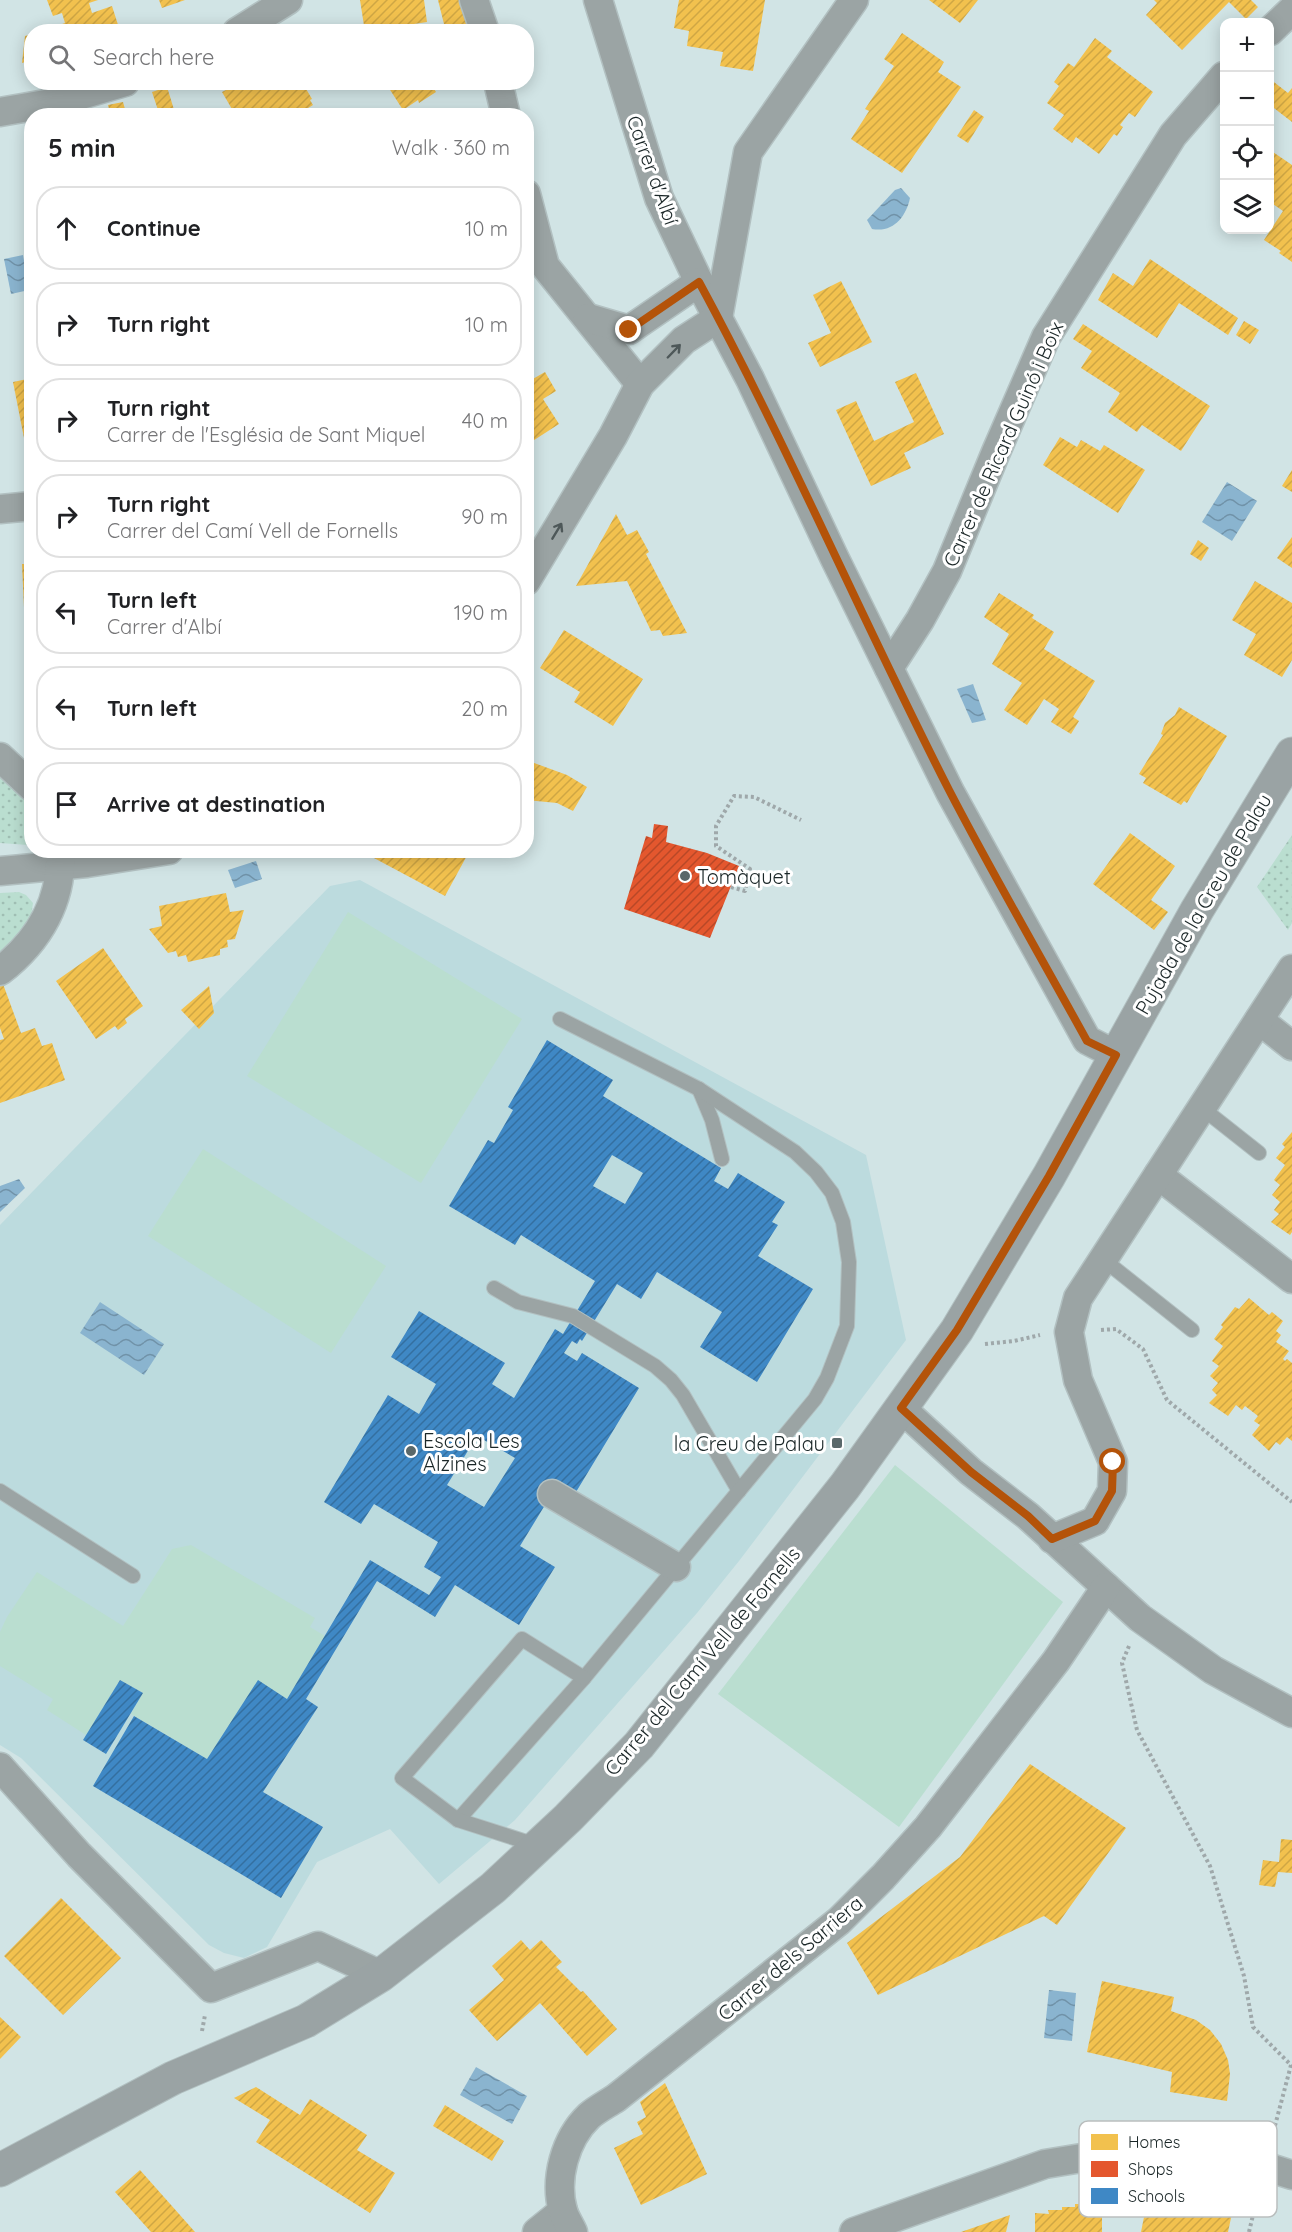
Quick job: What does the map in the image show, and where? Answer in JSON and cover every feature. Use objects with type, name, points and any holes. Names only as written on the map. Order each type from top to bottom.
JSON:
[{"type":"street","points":[[250,24],[288,0]]},
{"type":"street","points":[[474,0],[482,24]]},
{"type":"street","name":"Carrer d'Albí","points":[[598,0],[659,198],[699,282],[950,792],[1087,1041],[1116,1055]]},
{"type":"street","points":[[534,568],[613,436],[640,384],[684,340],[718,318],[748,152],[854,0]]},
{"type":"street","points":[[1274,26],[1292,10]]},
{"type":"street","name":"Carrer de Ricard Guinó i Boix","points":[[889,668],[947,571],[1046,337],[1173,135],[1220,81]]},
{"type":"street","points":[[0,112],[57,102],[98,90]]},
{"type":"street","points":[[500,90],[504,108]]},
{"type":"street","points":[[534,256],[536,272],[588,318],[640,384]]},
{"type":"street","points":[[588,318],[629,330],[699,282]]},
{"type":"street","points":[[0,509],[24,507]]},
{"type":"street","name":"Pujada de la Creu de Palau","points":[[1116,1055],[1197,910],[1292,754]]},
{"type":"street","points":[[0,757],[24,780]]},
{"type":"street","points":[[0,871],[60,858],[60,879],[54,902],[45,921],[26,948],[0,971]]},
{"type":"street","points":[[1052,1539],[1095,1521],[1112,1491],[1113,1462],[1078,1380],[1069,1332],[1078,1298],[1292,969]]},
{"type":"street","points":[[1259,1020],[1292,1046]]},
{"type":"street","name":"Carrer del Camí Vell de Fornells","points":[[0,2170],[173,2078],[306,2021],[381,1975],[493,1888],[538,1846],[639,1745],[845,1486],[957,1330],[1049,1176],[1116,1055]]},
{"type":"street","points":[[1158,1175],[1292,1279]]},
{"type":"street","points":[[901,1408],[971,1472],[1028,1516],[1140,1618],[1213,1670],[1292,1713]]},
{"type":"street","points":[[552,1494],[676,1567]]},
{"type":"street","name":"Carrer dels Sarriera","points":[[568,2221],[560,2181],[565,2156],[574,2134],[589,2116],[616,2098],[839,1922],[883,1877],[950,1799],[1056,1661],[1106,1587]]},
{"type":"street","points":[[0,1767],[79,1855],[211,1988],[318,1946],[381,1975]]},
{"type":"street","points":[[854,2232],[1045,2164],[1079,2159]]},
{"type":"street","points":[[1277,2170],[1292,2175]]},
{"type":"street","points":[[537,2232],[568,2221]]},
{"type":"lane","points":[[458,1820],[584,1678],[815,1399],[827,1378],[847,1326],[849,1262],[843,1222],[832,1193],[816,1172],[795,1152],[699,1089],[560,1019]]},
{"type":"lane","points":[[699,1089],[712,1120],[722,1159]]},
{"type":"lane","points":[[1202,1108],[1259,1152]]},
{"type":"lane","points":[[1104,1260],[1192,1330]]},
{"type":"lane","points":[[494,1288],[518,1302],[573,1316],[655,1366],[683,1395],[739,1491]]},
{"type":"lane","points":[[0,1491],[133,1576]]},
{"type":"lane","points":[[538,1846],[458,1820],[402,1778],[522,1639],[584,1678]]},
{"type":"path","points":[[731,886],[745,891],[750,869],[716,846],[716,826],[734,795],[754,797],[801,819]]},
{"type":"path","points":[[982,1344],[1014,1341],[1044,1334],[1116,1329],[1143,1349],[1167,1400],[1292,1502]]},
{"type":"path","points":[[1140,1618],[1122,1663],[1137,1730],[1210,1866],[1244,1976],[1253,2026],[1291,2065],[1277,2121]]},
{"type":"path","points":[[1249,2232],[1253,2217]]},
{"type":"shaded area","name":"Escola Les Alzines","points":[[360,880],[866,1155],[906,1340],[697,1613],[515,1820],[439,1884],[390,1829],[317,1862],[267,1947],[244,1958],[224,1953],[209,1945],[21,1758],[0,1745],[0,1225],[330,886]]},
{"type":"green space","points":[[0,775],[14,785],[24,797],[24,845],[0,843]]},
{"type":"green space","points":[[1292,835],[1292,923],[1288,930],[1257,887]]},
{"type":"green space","points":[[19,892],[26,895],[33,903],[30,923],[0,954],[0,893]]},
{"type":"green space","points":[[348,912],[522,1019],[421,1183],[247,1076]]},
{"type":"green space","points":[[203,1149],[386,1266],[331,1353],[148,1236]]},
{"type":"green space","points":[[895,1465],[1063,1602],[899,1827],[718,1694]]},
{"type":"green space","points":[[191,1545],[315,1618],[310,1627],[325,1636],[287,1699],[258,1681],[207,1759],[131,1714],[143,1693],[120,1680],[86,1735],[47,1710],[53,1699],[0,1666],[0,1632],[7,1617],[37,1572],[123,1626],[172,1549]]},
{"type":"water","points":[[901,188],[910,198],[902,217],[886,229],[872,229],[867,220],[895,190]]},
{"type":"water","points":[[23,255],[24,291],[11,294],[4,259]]},
{"type":"water","points":[[1227,482],[1257,501],[1232,541],[1202,522]]},
{"type":"water","points":[[973,684],[986,720],[972,723],[957,689]]},
{"type":"water","points":[[256,861],[262,879],[235,888],[228,870]]},
{"type":"water","points":[[19,1179],[25,1188],[0,1212],[0,1186]]},
{"type":"water","points":[[100,1302],[164,1344],[144,1375],[80,1333]]},
{"type":"water","points":[[1049,1990],[1076,1993],[1072,2041],[1044,2038]]},
{"type":"water","points":[[476,2067],[527,2096],[512,2124],[460,2095]]},
{"type":"building: Homes","points":[[47,0],[98,0],[89,3],[92,13],[112,6],[118,24],[62,24],[65,23],[62,13],[53,16]]},
{"type":"building: Homes","points":[[159,0],[185,0],[162,8]]},
{"type":"building: Homes","points":[[360,0],[424,0],[427,22],[364,24]]},
{"type":"building: Homes","points":[[438,0],[459,0],[466,24],[444,24]]},
{"type":"building: Homes","points":[[679,0],[765,0],[753,71],[720,66],[723,52],[687,46],[689,31],[674,28]]},
{"type":"building: Homes","points":[[929,0],[978,0],[960,23]]},
{"type":"building: Homes","points":[[1154,0],[1251,0],[1258,7],[1245,18],[1229,2],[1182,50],[1146,15],[1157,3]]},
{"type":"building: Homes","points":[[902,33],[944,62],[938,72],[961,87],[902,173],[851,139],[869,111],[865,109],[894,66],[884,59]]},
{"type":"building: Homes","points":[[1095,38],[1112,51],[1107,57],[1153,92],[1135,117],[1129,113],[1120,125],[1123,127],[1117,136],[1114,134],[1099,154],[1076,137],[1072,143],[1053,129],[1064,115],[1047,103],[1059,86],[1054,82],[1068,63],[1074,67]]},
{"type":"building: Homes","points":[[1274,82],[1288,93],[1292,88],[1292,122],[1274,108]]},
{"type":"building: Homes","points":[[168,90],[174,108],[157,108],[152,92]]},
{"type":"building: Homes","points":[[226,90],[307,90],[313,105],[308,108],[231,108],[222,92]]},
{"type":"building: Homes","points":[[390,90],[435,90],[436,92],[419,103],[418,100],[406,108],[402,108]]},
{"type":"building: Homes","points":[[123,102],[125,108],[109,108],[108,105]]},
{"type":"building: Homes","points":[[974,110],[984,117],[968,143],[957,136]]},
{"type":"building: Homes","points":[[1274,153],[1292,165],[1292,262],[1279,253],[1281,251],[1264,240],[1268,234],[1274,234],[1274,225],[1283,211],[1274,205]]},
{"type":"building: Homes","points":[[1150,259],[1238,318],[1228,335],[1179,303],[1157,338],[1098,300],[1113,273],[1133,286]]},
{"type":"building: Homes","points":[[841,281],[872,342],[820,367],[808,343],[831,333],[813,295]]},
{"type":"building: Homes","points":[[1244,321],[1259,330],[1250,344],[1236,335]]},
{"type":"building: Homes","points":[[1083,324],[1210,406],[1181,451],[1142,425],[1137,432],[1108,412],[1120,393],[1081,368],[1092,351],[1073,339]]},
{"type":"building: Homes","points":[[545,372],[556,391],[543,399],[559,424],[534,440],[534,378]]},
{"type":"building: Homes","points":[[916,373],[944,434],[904,453],[911,468],[871,486],[836,410],[856,401],[874,441],[914,422],[895,382]]},
{"type":"building: Homes","points":[[24,380],[24,438],[13,382]]},
{"type":"building: Homes","points":[[1060,437],[1077,447],[1081,440],[1100,451],[1104,445],[1145,470],[1118,513],[1043,465]]},
{"type":"building: Homes","points":[[1292,470],[1292,492],[1282,486]]},
{"type":"building: Homes","points":[[616,514],[627,535],[637,530],[649,552],[646,554],[687,633],[663,636],[660,630],[651,631],[627,581],[576,586]]},
{"type":"building: Homes","points":[[1292,537],[1292,568],[1277,558]]},
{"type":"building: Homes","points":[[1198,540],[1209,548],[1201,561],[1190,554]]},
{"type":"building: Homes","points":[[22,564],[24,564],[24,607]]},
{"type":"building: Homes","points":[[1255,581],[1292,603],[1292,660],[1282,677],[1244,655],[1256,634],[1232,620]]},
{"type":"building: Homes","points":[[999,593],[1034,615],[1032,618],[1054,632],[1044,649],[1095,681],[1073,717],[1079,721],[1071,734],[1051,722],[1059,709],[1044,699],[1027,725],[1004,710],[1022,683],[992,664],[1009,634],[984,617]]},
{"type":"building: Homes","points":[[564,630],[643,679],[613,726],[574,702],[580,692],[540,668]]},
{"type":"building: Homes","points":[[1179,707],[1227,736],[1187,803],[1184,801],[1181,805],[1143,783],[1146,778],[1139,774],[1163,735],[1161,734],[1165,723],[1175,715]]},
{"type":"building: Homes","points":[[534,763],[567,775],[587,787],[573,811],[557,803],[534,801]]},
{"type":"building: Homes","points":[[1130,833],[1175,866],[1151,900],[1168,912],[1154,930],[1093,884]]},
{"type":"building: Homes","points":[[374,858],[466,858],[445,896]]},
{"type":"building: Homes","points":[[226,893],[230,912],[244,910],[235,939],[227,940],[228,947],[220,949],[220,955],[188,962],[186,955],[178,957],[176,951],[168,953],[149,929],[162,926],[159,906]]},
{"type":"building: Homes","points":[[103,948],[143,1006],[125,1019],[127,1023],[118,1030],[115,1026],[96,1039],[56,981]]},
{"type":"building: Homes","points":[[3,984],[21,1033],[35,1028],[42,1046],[52,1043],[65,1080],[0,1103],[0,1040],[4,1039],[0,1028],[0,985]]},
{"type":"building: Homes","points":[[209,986],[214,1013],[199,1029],[181,1010]]},
{"type":"building: Homes","points":[[1292,1132],[1292,1232],[1290,1235],[1271,1222],[1279,1214],[1274,1210],[1280,1202],[1272,1195],[1280,1185],[1274,1180],[1285,1165],[1276,1158],[1285,1147],[1282,1144]]},
{"type":"building: Homes","points":[[1249,1298],[1269,1315],[1272,1312],[1283,1321],[1276,1331],[1281,1335],[1276,1342],[1289,1351],[1283,1359],[1292,1363],[1292,1441],[1287,1437],[1280,1445],[1276,1442],[1269,1451],[1252,1435],[1260,1425],[1254,1421],[1258,1416],[1245,1406],[1242,1410],[1236,1405],[1228,1416],[1209,1403],[1217,1395],[1212,1390],[1218,1383],[1210,1376],[1219,1366],[1212,1361],[1223,1346],[1214,1339],[1223,1327],[1221,1325],[1235,1307],[1239,1309]]},
{"type":"building: Homes","points":[[1030,1764],[1126,1828],[1057,1925],[1044,1916],[878,1995],[847,1943],[960,1857]]},
{"type":"building: Homes","points":[[1281,1839],[1292,1840],[1292,1873],[1278,1872],[1275,1887],[1259,1885],[1263,1860],[1279,1862]]},
{"type":"building: Homes","points":[[61,1898],[121,1958],[63,2015],[4,1956]]},
{"type":"building: Homes","points":[[521,1940],[530,1950],[541,1940],[562,1962],[556,1967],[581,1992],[583,1991],[617,2029],[587,2056],[540,2003],[497,2041],[469,2010],[504,1980],[492,1966]]},
{"type":"building: Homes","points":[[1102,1981],[1174,1997],[1171,2011],[1196,2020],[1210,2030],[1221,2044],[1228,2060],[1230,2074],[1227,2101],[1170,2092],[1172,2072],[1087,2052]]},
{"type":"building: Homes","points":[[0,2017],[21,2037],[0,2059]]},
{"type":"building: Homes","points":[[665,2083],[707,2174],[641,2205],[614,2148],[643,2134],[637,2122],[646,2117],[640,2102]]},
{"type":"building: Homes","points":[[256,2087],[300,2115],[310,2099],[367,2135],[357,2150],[395,2173],[370,2213],[256,2142],[270,2120],[234,2098]]},
{"type":"building: Homes","points":[[445,2105],[504,2141],[492,2161],[433,2126]]},
{"type":"building: Homes","points":[[140,2170],[195,2232],[151,2232],[115,2192]]},
{"type":"building: Homes","points":[[1075,2204],[1079,2204],[1079,2217],[1102,2217],[1102,2232],[1035,2232],[1035,2213],[1049,2214],[1048,2210],[1062,2210],[1062,2207],[1075,2207]]},
{"type":"building: Homes","points":[[1010,2215],[1006,2232],[961,2232]]},
{"type":"building: Homes","points":[[1144,2217],[1231,2217],[1228,2232],[1141,2232]]},
{"type":"building: Shops","name":"Tomàquet","points":[[654,824],[668,826],[666,842],[707,853],[739,866],[710,938],[624,909],[646,836],[652,838]]},
{"type":"building: Schools","points":[[547,1040],[613,1080],[603,1096],[721,1168],[714,1181],[728,1189],[738,1173],[785,1202],[772,1222],[778,1225],[758,1256],[813,1289],[757,1382],[700,1347],[722,1312],[657,1272],[641,1299],[617,1284],[582,1341],[580,1339],[577,1344],[572,1341],[564,1353],[577,1361],[582,1353],[639,1388],[576,1492],[559,1482],[520,1546],[555,1567],[519,1625],[455,1585],[435,1617],[377,1581],[306,1699],[318,1707],[263,1792],[323,1827],[281,1898],[93,1786],[134,1716],[207,1759],[258,1680],[287,1699],[370,1560],[429,1595],[441,1577],[424,1567],[438,1542],[374,1504],[361,1524],[324,1502],[388,1395],[419,1414],[436,1384],[391,1357],[419,1311],[505,1363],[492,1384],[514,1398],[555,1329],[563,1334],[595,1281],[521,1235],[515,1245],[449,1206],[488,1140],[494,1143],[513,1110],[508,1107]],"holes":[[[612,1155],[643,1173],[625,1204],[593,1186]],[[477,1436],[515,1458],[484,1507],[447,1485]]]},
{"type":"building: Schools","points":[[120,1680],[143,1693],[106,1754],[83,1740]]},
{"type":"place","name":"Tomàquet","points":[[685,876]]},
{"type":"place","name":"la Creu de Palau","points":[[837,1443]]},
{"type":"place","name":"Escola Les Alzines","points":[[411,1451]]},
{"type":"route","points":[[629,330],[699,282],[750,379],[835,559],[950,792],[1087,1041],[1116,1055],[1049,1176],[957,1330],[901,1408],[971,1472],[1028,1516],[1052,1539],[1095,1521],[1112,1491],[1113,1462]]}]
